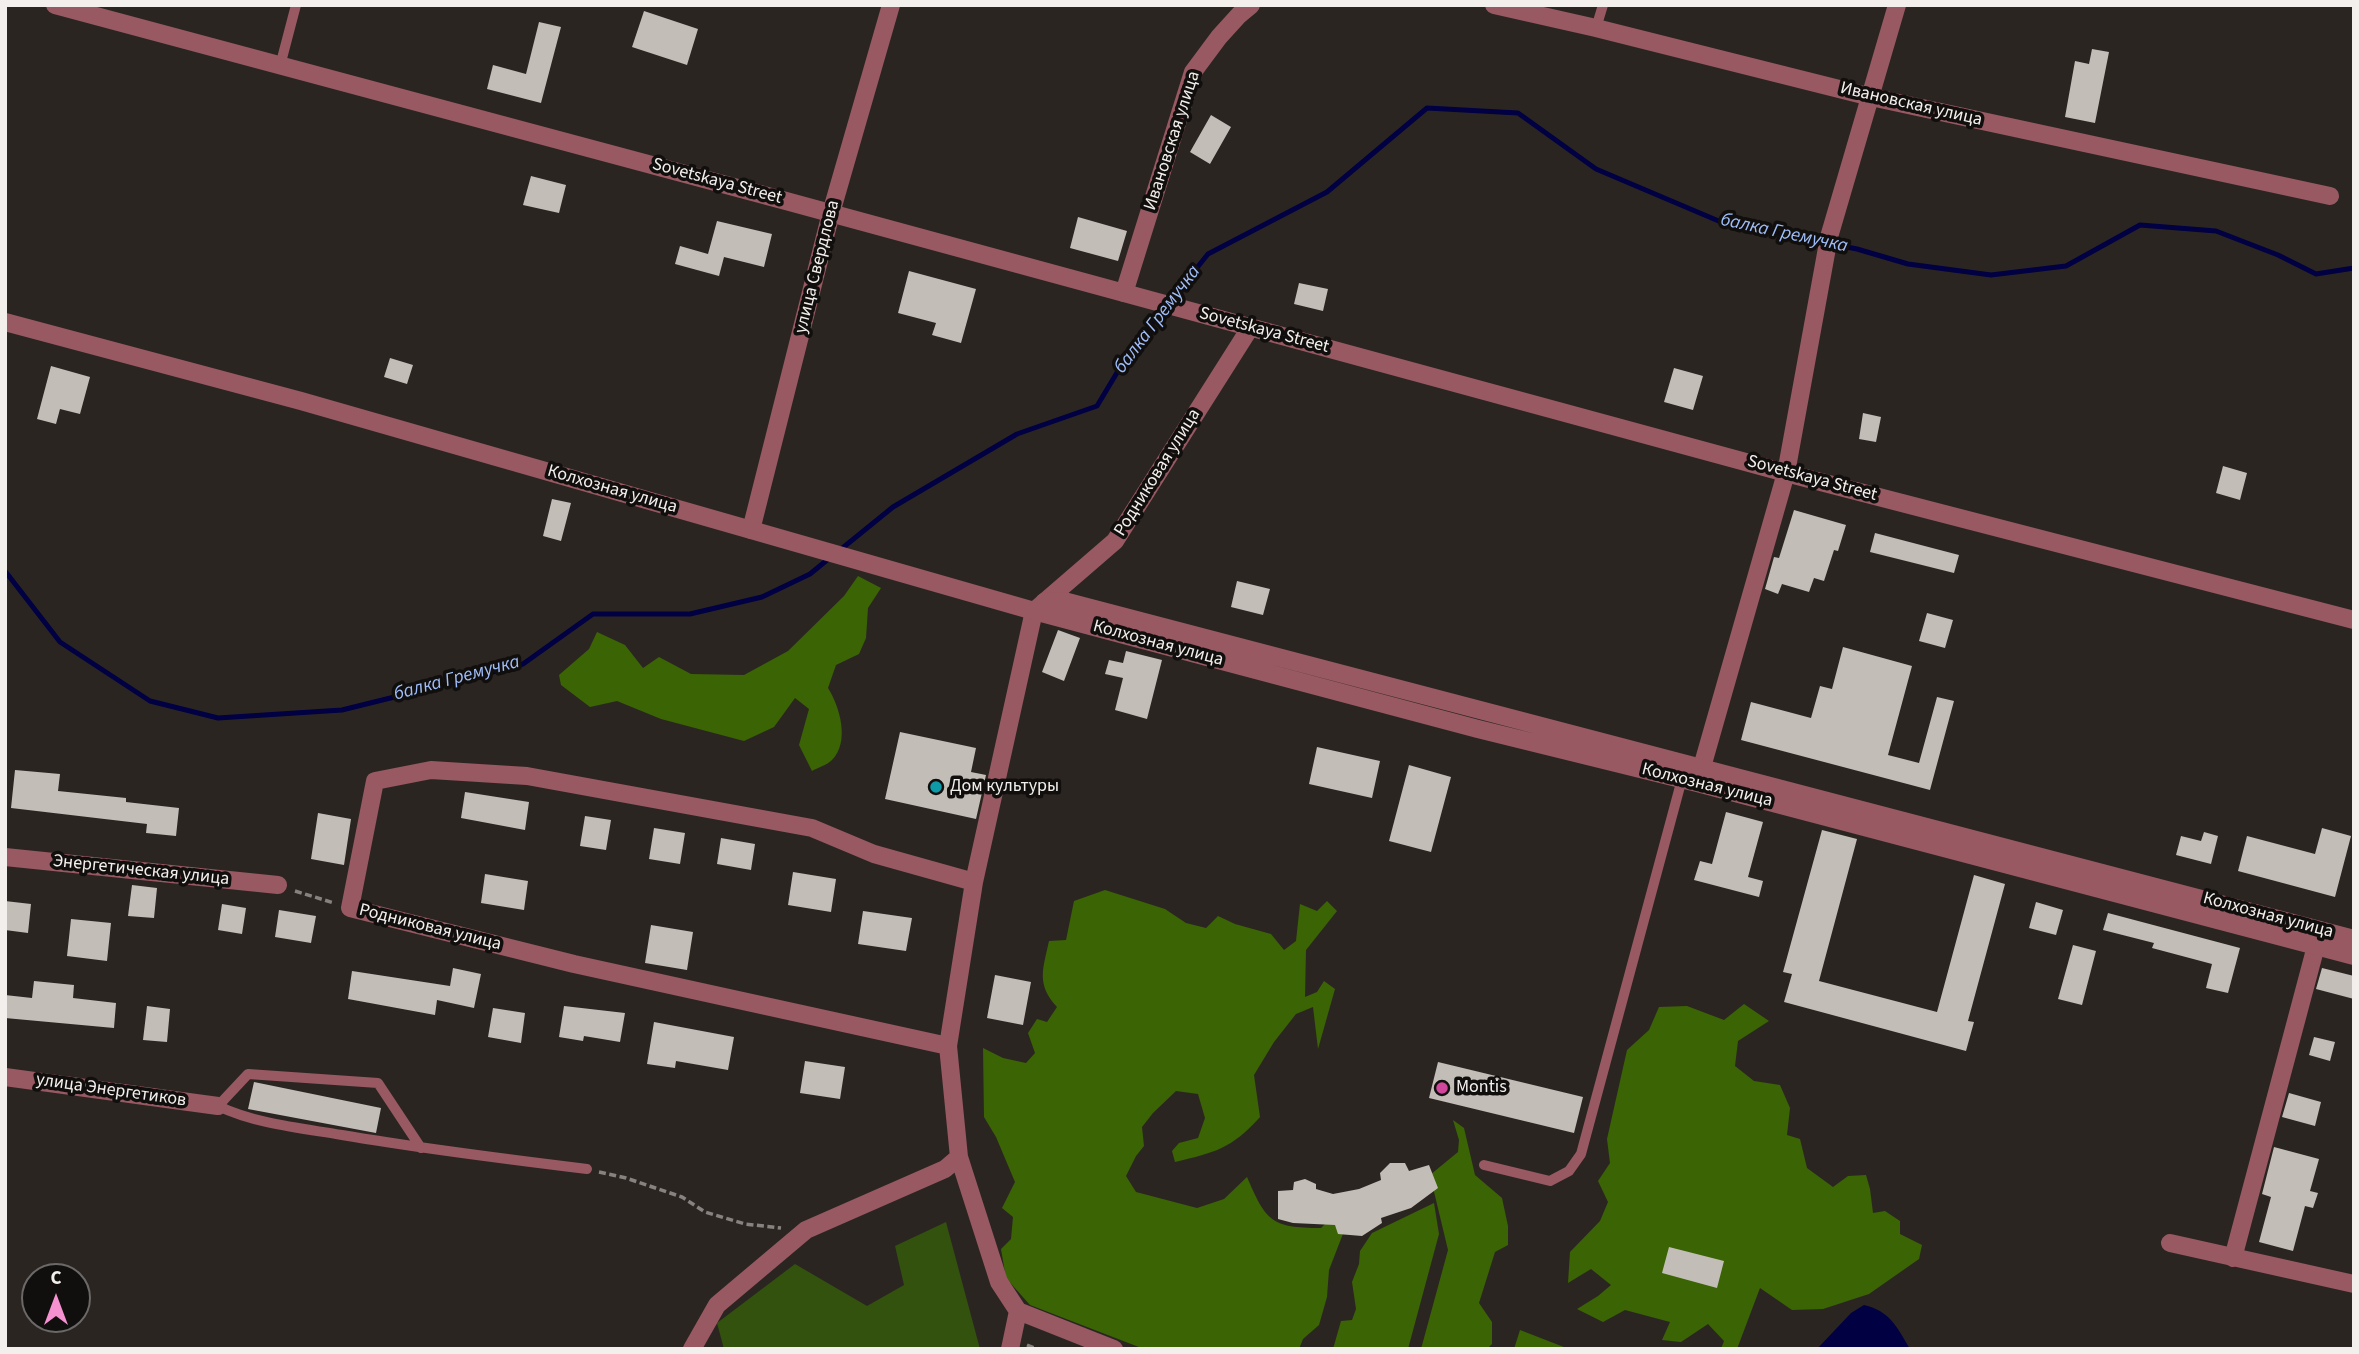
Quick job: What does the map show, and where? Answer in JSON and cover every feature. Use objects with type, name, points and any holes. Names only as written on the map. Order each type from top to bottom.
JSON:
[{"type":"street","name":"Sovetskaya Street","points":[[55,5],[1786,473],[2354,620]]},
{"type":"street","name":"улица Свердлова","points":[[751,530],[831,214],[891,5]]},
{"type":"street","name":"Ивановская улица","points":[[1124,293],[1193,72],[1238,15],[1251,5]]},
{"type":"street","name":"Ивановская улица","points":[[1494,5],[1871,97],[2330,197]]},
{"type":"street","points":[[1694,776],[1786,473],[1829,237],[1897,5]]},
{"type":"street","name":"Колхозная улица","points":[[5,322],[301,401],[851,559],[1039,607],[1478,729],[1694,776],[2354,939]]},
{"type":"street","name":"Родниковая улица","points":[[1039,607],[1115,541],[1250,328]]},
{"type":"street","points":[[1039,607],[974,882],[948,1046],[959,1157],[999,1282],[1018,1311],[1114,1349]]},
{"type":"street","name":"Родниковая улица","points":[[948,1046],[574,964],[350,908],[375,781],[431,770],[527,776],[812,828],[874,854],[974,882]]},
{"type":"street","name":"Колхозная улица","points":[[1694,776],[2354,956]]},
{"type":"street","name":"Энергетическая улица","points":[[5,857],[278,886]]},
{"type":"street","name":"Колхозная улица","points":[[2233,1258],[2316,946]]},
{"type":"street","name":"улица Энергетиков","points":[[5,1077],[218,1106]]},
{"type":"street","points":[[692,1349],[717,1305],[806,1230],[945,1169],[959,1157]]},
{"type":"street","points":[[2170,1243],[2354,1284]]},
{"type":"street","points":[[1010,1349],[1018,1311]]},
{"type":"lane","points":[[280,66],[296,5]]},
{"type":"lane","points":[[1596,28],[1602,5]]},
{"type":"lane","points":[[1484,1165],[1550,1181],[1569,1171],[1581,1154],[1694,776]]},
{"type":"lane","points":[[421,1148],[378,1083],[248,1074],[218,1106],[241,1116],[421,1148],[587,1169]]},
{"type":"path","points":[[278,886],[350,908]]},
{"type":"path","points":[[587,1169],[626,1178],[682,1197],[705,1212],[746,1224],[806,1230]]},
{"type":"green space","points":[[858,576],[881,588],[868,608],[866,638],[859,654],[836,665],[828,688],[839,714],[841,744],[830,762],[812,771],[799,745],[809,709],[795,698],[774,727],[744,741],[661,719],[617,701],[590,707],[561,685],[559,675],[589,649],[597,632],[625,645],[643,668],[659,657],[691,674],[744,675],[788,651],[844,596]]},
{"type":"green space","points":[[1105,890],[1165,909],[1186,923],[1206,928],[1218,916],[1235,924],[1271,934],[1284,950],[1296,941],[1300,904],[1317,911],[1327,901],[1337,911],[1306,950],[1305,997],[1317,992],[1324,981],[1335,989],[1318,1049],[1313,1007],[1296,1014],[1274,1042],[1254,1075],[1260,1117],[1250,1128],[1222,1148],[1175,1162],[1172,1151],[1179,1143],[1198,1138],[1205,1118],[1198,1094],[1176,1091],[1142,1127],[1144,1146],[1126,1176],[1136,1192],[1197,1208],[1224,1199],[1247,1177],[1260,1204],[1272,1219],[1304,1228],[1321,1228],[1330,1219],[1346,1226],[1329,1270],[1327,1297],[1319,1325],[1303,1339],[1299,1349],[1144,1349],[1030,1305],[1006,1278],[1001,1249],[1011,1239],[1013,1217],[1002,1208],[1015,1182],[996,1137],[984,1117],[983,1048],[1003,1058],[1026,1063],[1035,1053],[1028,1033],[1037,1019],[1047,1022],[1057,1007],[1046,991],[1043,976],[1049,941],[1066,940],[1074,901]]},
{"type":"green space","points":[[1744,1004],[1769,1021],[1738,1041],[1735,1066],[1754,1081],[1780,1085],[1790,1108],[1787,1135],[1800,1139],[1807,1168],[1833,1187],[1848,1176],[1866,1175],[1873,1213],[1885,1211],[1900,1221],[1900,1234],[1922,1245],[1919,1259],[1869,1294],[1823,1309],[1792,1310],[1760,1288],[1737,1349],[1721,1349],[1724,1341],[1708,1324],[1681,1342],[1662,1340],[1670,1322],[1625,1310],[1603,1322],[1577,1309],[1611,1285],[1591,1269],[1568,1283],[1570,1252],[1600,1221],[1608,1202],[1598,1181],[1610,1163],[1607,1139],[1627,1050],[1649,1030],[1659,1007],[1687,1006],[1724,1020]]},
{"type":"green space","points":[[1453,1120],[1464,1128],[1475,1175],[1502,1198],[1508,1226],[1508,1245],[1495,1252],[1479,1303],[1492,1322],[1492,1344],[1487,1349],[1421,1349],[1448,1250],[1430,1175],[1458,1152],[1459,1140]]},
{"type":"green space","points":[[1434,1203],[1439,1234],[1408,1349],[1333,1349],[1341,1321],[1352,1320],[1356,1309],[1352,1282],[1359,1264],[1360,1251],[1372,1233]]},
{"type":"green space","points":[[946,1222],[980,1349],[724,1349],[717,1323],[795,1264],[867,1306],[904,1285],[895,1246]]},
{"type":"green space","points":[[1520,1330],[1569,1349],[1514,1349]]},
{"type":"shaded area","points":[[1864,1305],[1887,1316],[1910,1349],[1817,1349],[1851,1313]]},
{"type":"building","points":[[644,11],[698,29],[687,65],[632,47]]},
{"type":"building","points":[[539,22],[561,27],[541,103],[487,89],[493,65],[526,74]]},
{"type":"building","points":[[2092,49],[2109,52],[2095,123],[2065,117],[2075,61],[2089,64]]},
{"type":"building","points":[[1211,115],[1231,127],[1210,164],[1190,152]]},
{"type":"building","points":[[531,176],[566,185],[559,213],[523,205]]},
{"type":"building","points":[[1078,217],[1127,231],[1118,261],[1070,248]]},
{"type":"building","points":[[717,221],[772,234],[764,267],[724,257],[719,276],[675,264],[680,246],[708,254]]},
{"type":"building","points":[[909,271],[976,289],[961,343],[932,335],[936,323],[898,313]]},
{"type":"building","points":[[1299,283],[1328,289],[1323,311],[1294,304]]},
{"type":"building","points":[[390,358],[413,365],[407,384],[384,377]]},
{"type":"building","points":[[51,366],[90,377],[80,414],[60,409],[56,424],[37,419]]},
{"type":"building","points":[[1674,368],[1703,376],[1693,410],[1664,402]]},
{"type":"building","points":[[1863,413],[1881,417],[1876,442],[1859,439]]},
{"type":"building","points":[[2223,466],[2247,473],[2240,500],[2216,493]]},
{"type":"building","points":[[552,499],[571,503],[561,541],[543,536]]},
{"type":"building","points":[[1794,510],[1846,525],[1824,581],[1814,578],[1809,592],[1782,584],[1778,594],[1765,589],[1774,557],[1779,558]]},
{"type":"building","points":[[1875,533],[1959,555],[1954,573],[1870,552]]},
{"type":"building","points":[[1237,581],[1270,589],[1263,615],[1231,607]]},
{"type":"building","points":[[1927,613],[1953,620],[1945,648],[1919,641]]},
{"type":"building","points":[[1058,630],[1080,638],[1064,681],[1042,672]]},
{"type":"building","points":[[1843,647],[1912,666],[1888,755],[1919,763],[1937,697],[1954,701],[1930,790],[1741,740],[1751,702],[1811,718],[1820,686],[1832,689]]},
{"type":"building","points":[[1126,651],[1162,660],[1147,719],[1115,710],[1123,678],[1105,674],[1109,660],[1123,663]]},
{"type":"building","name":"Дом культуры","points":[[900,732],[976,748],[971,772],[986,775],[976,819],[885,799]]},
{"type":"building","points":[[1317,747],[1380,761],[1372,798],[1309,784]]},
{"type":"building","points":[[1409,765],[1451,777],[1431,852],[1389,841]]},
{"type":"building","points":[[15,770],[60,774],[58,791],[126,798],[126,802],[179,808],[176,836],[146,833],[147,824],[11,808]]},
{"type":"building","points":[[465,792],[529,802],[525,830],[461,818]]},
{"type":"building","points":[[1726,812],[1763,822],[1748,877],[1763,881],[1759,897],[1694,880],[1700,861],[1712,864]]},
{"type":"building","points":[[318,813],[351,819],[344,865],[311,859]]},
{"type":"building","points":[[585,816],[611,820],[606,850],[580,846]]},
{"type":"building","points":[[654,828],[685,833],[680,864],[649,859]]},
{"type":"building","points":[[2322,828],[2351,836],[2335,897],[2238,871],[2247,836],[2315,854]]},
{"type":"building","points":[[1822,830],[1857,839],[1819,981],[1937,1012],[1974,875],[2005,884],[1968,1021],[1974,1022],[1966,1051],[1784,1002],[1792,974],[1783,972]]},
{"type":"building","points":[[2204,832],[2218,836],[2211,864],[2176,855],[2181,836],[2201,841]]},
{"type":"building","points":[[721,838],[755,844],[751,870],[717,864]]},
{"type":"building","points":[[793,872],[836,879],[831,912],[788,905]]},
{"type":"building","points":[[485,874],[528,881],[524,910],[481,903]]},
{"type":"building","points":[[132,885],[157,888],[154,918],[128,916]]},
{"type":"building","points":[[5,901],[31,904],[28,933],[5,930]]},
{"type":"building","points":[[2036,902],[2063,910],[2056,935],[2029,928]]},
{"type":"building","points":[[222,904],[246,908],[242,934],[218,930]]},
{"type":"building","points":[[279,910],[316,916],[311,943],[275,937]]},
{"type":"building","points":[[863,911],[912,918],[906,951],[858,944]]},
{"type":"building","points":[[2108,913],[2240,948],[2228,993],[2206,988],[2212,964],[2152,948],[2154,943],[2103,930]]},
{"type":"building","points":[[71,919],[111,923],[107,961],[67,956]]},
{"type":"building","points":[[651,925],[693,932],[687,970],[645,963]]},
{"type":"building","points":[[2073,945],[2096,951],[2082,1005],[2058,999]]},
{"type":"building","points":[[453,968],[481,974],[474,1008],[437,1000],[435,1015],[348,999],[352,971],[450,986]]},
{"type":"building","points":[[2322,968],[2354,976],[2354,999],[2316,989]]},
{"type":"building","points":[[995,975],[1031,982],[1023,1025],[987,1018]]},
{"type":"building","points":[[34,981],[74,985],[73,998],[116,1003],[114,1028],[5,1018],[5,995],[32,998]]},
{"type":"building","points":[[147,1006],[170,1009],[167,1042],[143,1040]]},
{"type":"building","points":[[564,1006],[625,1013],[620,1042],[584,1036],[583,1041],[559,1037]]},
{"type":"building","points":[[493,1008],[525,1013],[521,1043],[488,1037]]},
{"type":"building","points":[[654,1022],[734,1037],[728,1070],[676,1061],[675,1068],[647,1064]]},
{"type":"building","points":[[2314,1037],[2335,1042],[2330,1061],[2309,1055]]},
{"type":"building","points":[[805,1061],[845,1067],[840,1099],[800,1093]]},
{"type":"building","points":[[1438,1062],[1583,1097],[1574,1133],[1429,1098]]},
{"type":"building","points":[[254,1082],[381,1108],[376,1133],[248,1109]]},
{"type":"building","points":[[2289,1093],[2321,1102],[2315,1126],[2282,1117]]},
{"type":"building","points":[[2274,1147],[2319,1159],[2310,1191],[2318,1193],[2313,1208],[2305,1206],[2293,1251],[2259,1242],[2271,1197],[2262,1194]]},
{"type":"building","points":[[1390,1163],[1405,1163],[1409,1171],[1429,1165],[1438,1188],[1411,1208],[1381,1218],[1382,1223],[1362,1236],[1338,1234],[1335,1225],[1293,1223],[1278,1219],[1278,1191],[1293,1190],[1294,1182],[1305,1179],[1316,1184],[1316,1189],[1333,1194],[1359,1189],[1381,1180],[1380,1173]]},
{"type":"building","points":[[1669,1247],[1724,1261],[1717,1288],[1662,1273]]},
{"type":"waterway","name":"балка Гремучка","points":[[840,550],[893,507],[1017,434],[1097,406],[1130,351],[1208,254],[1327,192],[1427,108],[1518,113],[1596,169],[1721,222],[1857,249],[1908,264],[1991,275],[2066,266],[2140,225],[2216,231],[2278,255],[2316,274],[2354,268]]},
{"type":"waterway","name":"балка Гремучка","points":[[5,571],[60,642],[150,701],[218,718],[342,710],[451,683],[523,664],[593,614],[690,614],[762,597],[810,574],[832,556]]},
{"type":"place","name":"Дом культуры","points":[[936,787]]},
{"type":"place","name":"Montis","points":[[1442,1088]]}]
